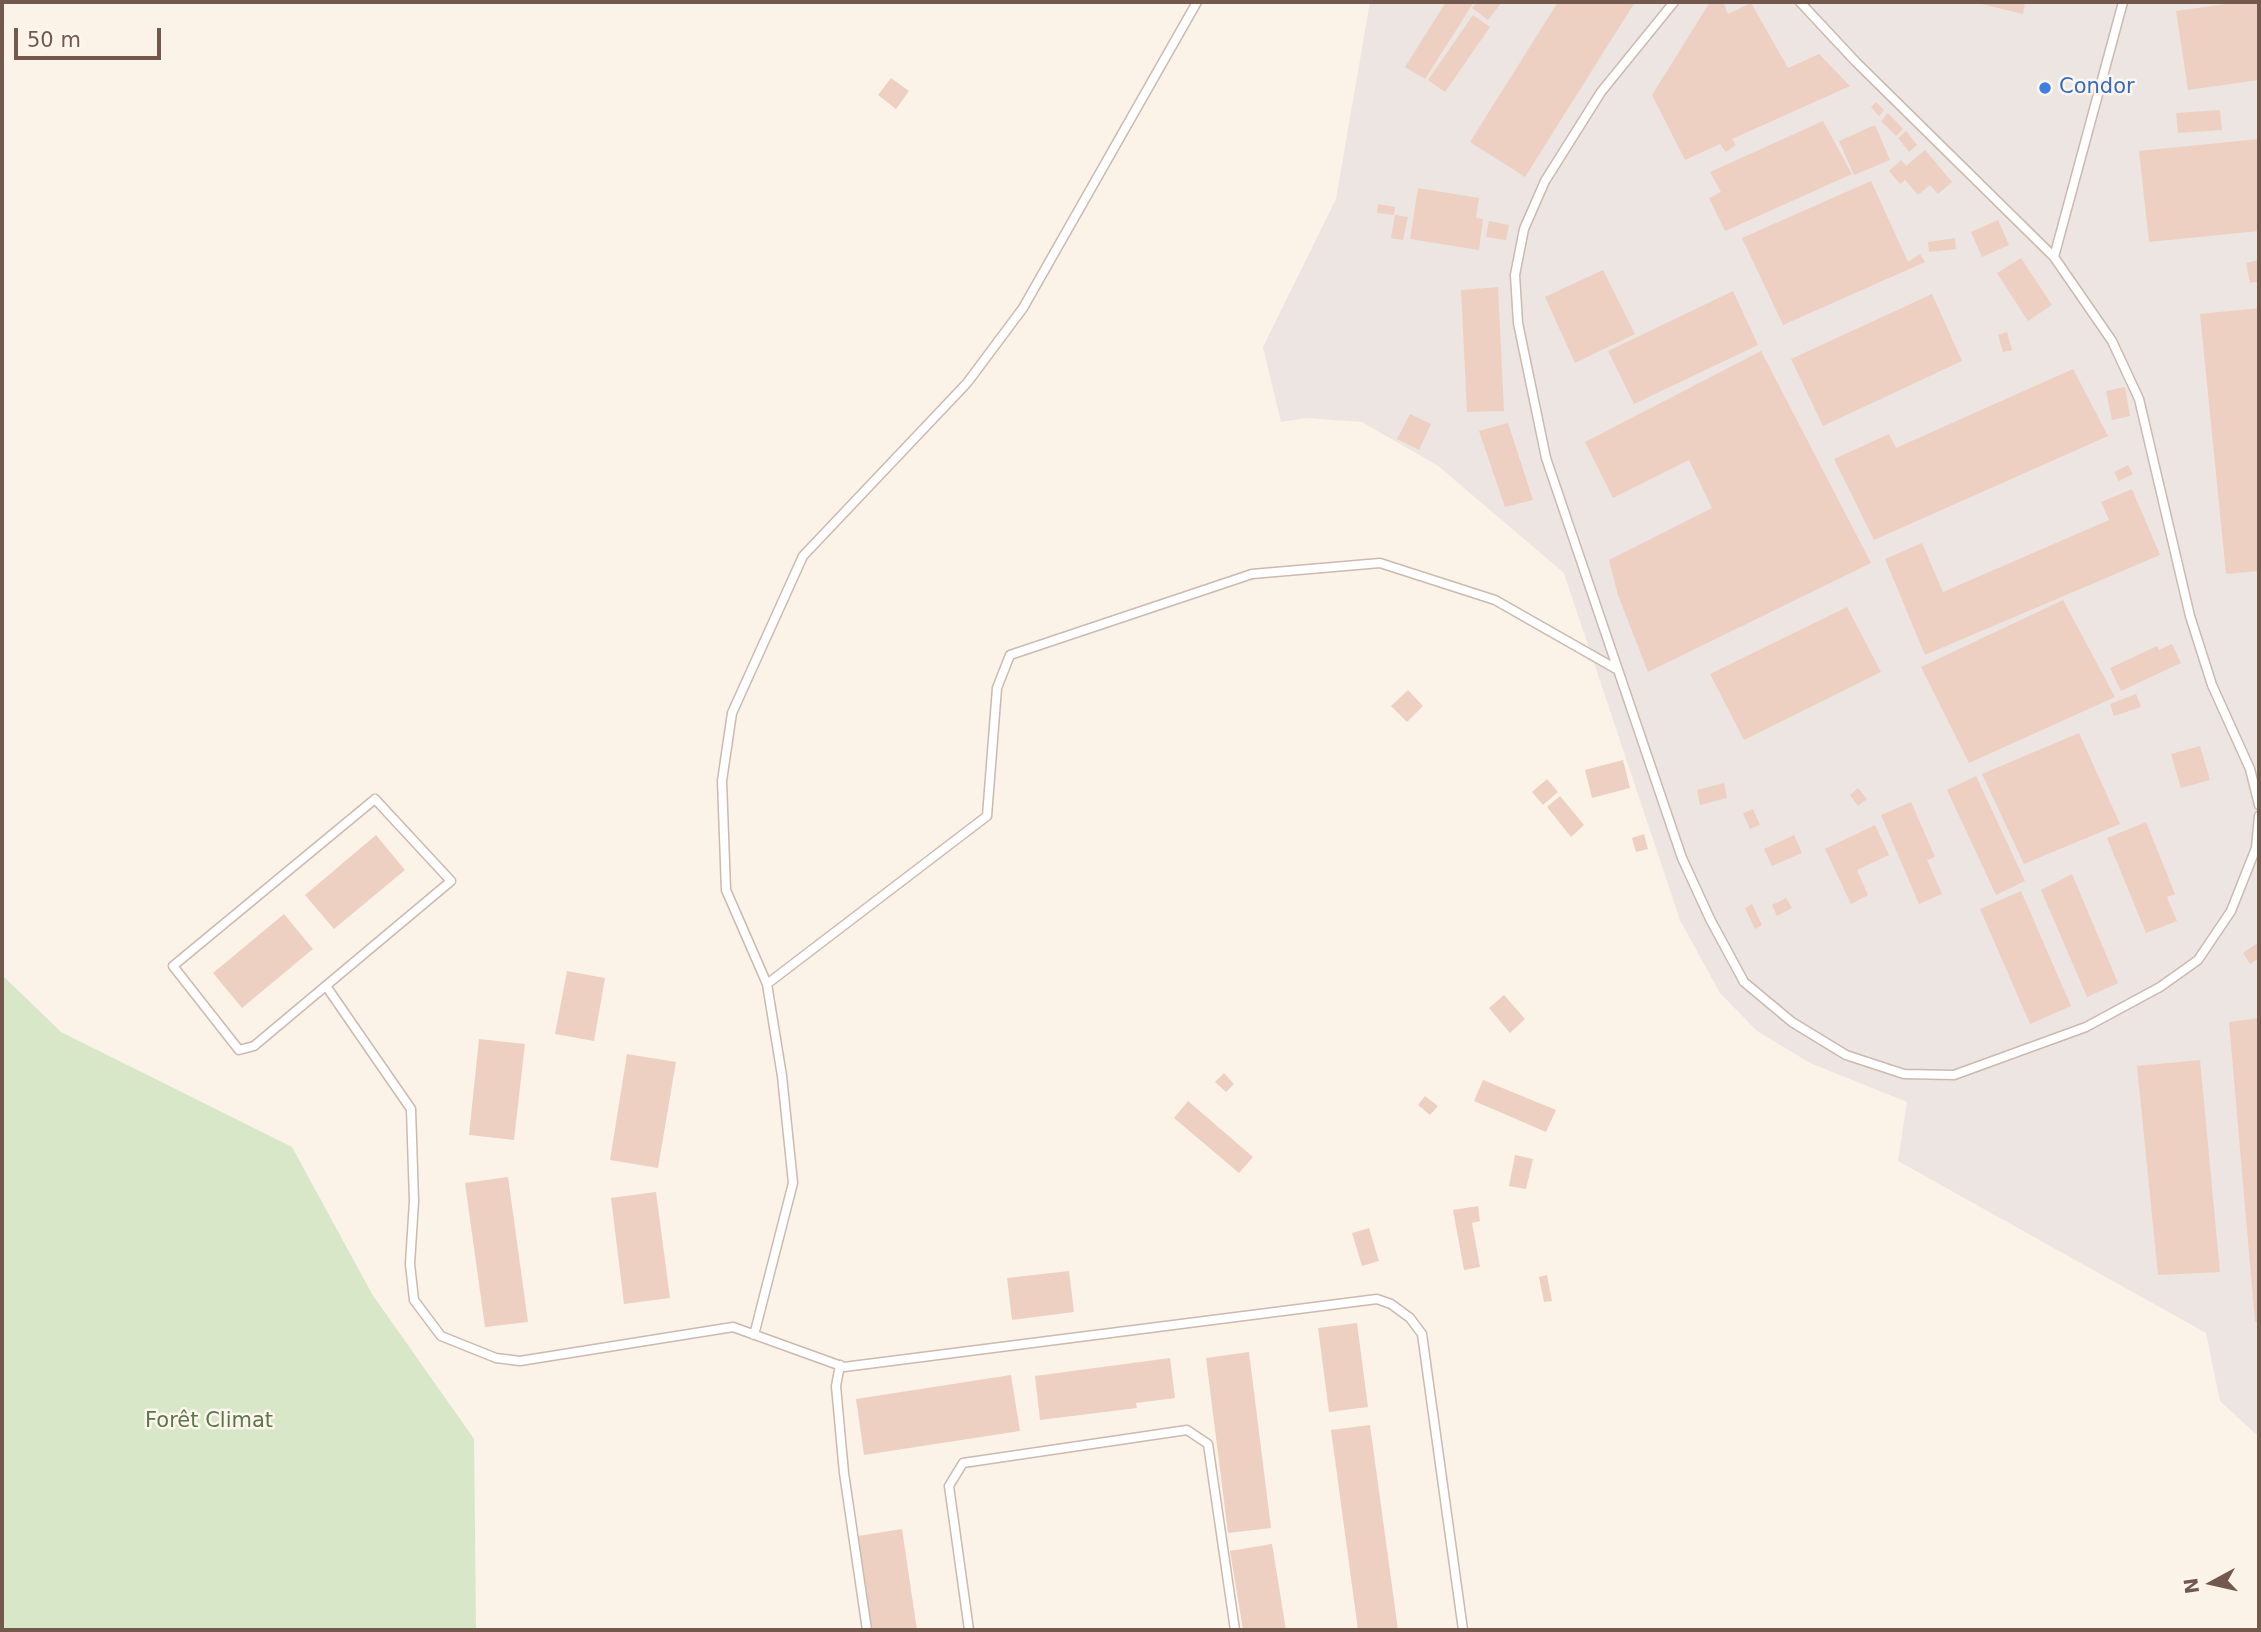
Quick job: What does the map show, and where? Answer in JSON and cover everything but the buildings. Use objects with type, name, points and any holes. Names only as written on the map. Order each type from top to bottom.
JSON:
[{"type":"lane","points":[[754,1335],[793,1183],[782,1076],[768,984],[726,890],[722,781],[732,713],[803,556],[967,383],[1023,308],[1198,2]]},
{"type":"lane","points":[[1674,2],[1601,92],[1545,181],[1524,229],[1515,275],[1518,323],[1546,458],[1682,858],[1710,919],[1744,982],[1792,1022],[1846,1055],[1904,1074],[1954,1075],[2086,1027],[2160,987],[2198,960],[2231,911],[2258,848],[2259,816]]},
{"type":"lane","points":[[1800,2],[1856,62],[2054,257],[2112,341],[2139,399],[2190,616],[2212,685],[2250,769],[2259,804]]},
{"type":"lane","points":[[2054,257],[2123,2]]},
{"type":"lane","points":[[768,984],[987,816],[997,688],[1010,655],[1252,574],[1380,563],[1495,600],[1618,670]]},
{"type":"lane","points":[[375,799],[452,881],[326,986],[254,1046],[239,1050],[173,966],[375,799]]},
{"type":"lane","points":[[326,986],[411,1109],[414,1156],[411,1284],[414,1300],[441,1336],[481,1353],[520,1361],[733,1326],[839,1365],[1377,1299],[1391,1304],[1410,1318],[1422,1334],[1463,1630]]},
{"type":"lane","points":[[839,1365],[836,1386],[844,1472],[867,1630]]},
{"type":"lane","points":[[969,1630],[949,1486],[963,1464],[1187,1430],[1208,1444],[1235,1630]]},
{"type":"shaded area","points":[[1370,2],[2259,2],[2259,1437],[2220,1401],[2206,1333],[1898,1161],[1907,1102],[1810,1063],[1757,1031],[1720,993],[1680,920],[1564,573],[1437,465],[1362,422],[1306,418],[1281,422],[1263,347],[1336,199]]},
{"type":"green space","name":"Forêt Climat","points":[[2,975],[61,1032],[292,1147],[372,1294],[474,1439],[476,1630],[2,1630]]},
{"type":"place","name":"Condor","points":[[2045,88]]}]
